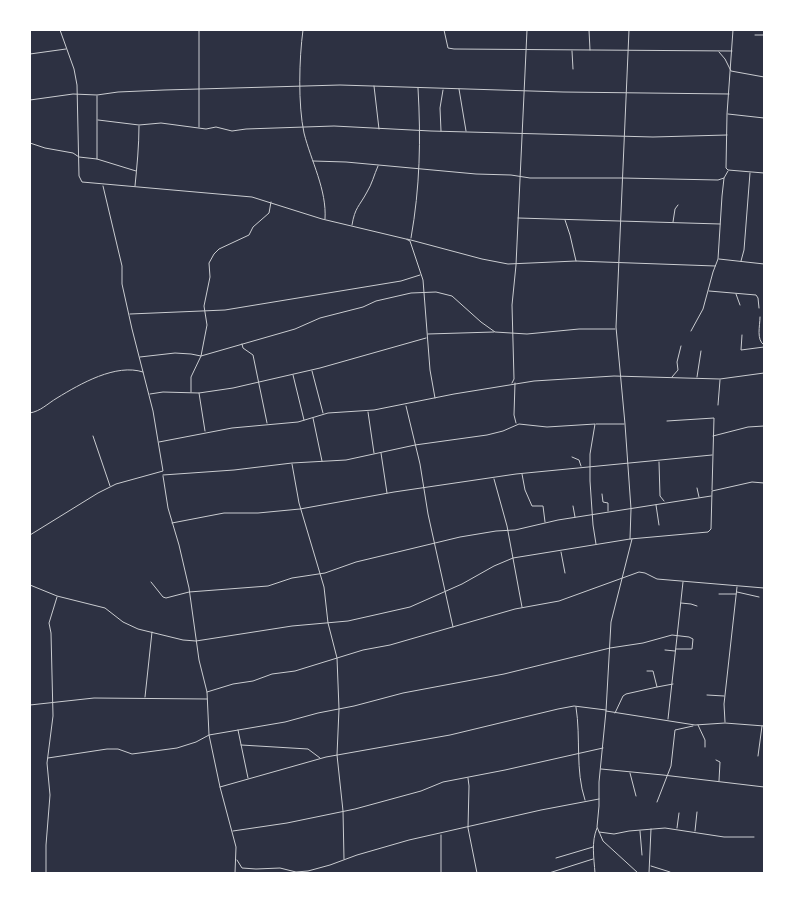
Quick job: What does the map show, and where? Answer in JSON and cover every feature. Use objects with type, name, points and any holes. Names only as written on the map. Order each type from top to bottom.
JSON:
[{"type":"street","points":[[60,30],[74,70],[78,95],[79,157],[81,181],[84,183],[245,196],[271,202],[324,220],[411,239],[482,259],[516,265],[576,261],[716,266]]},
{"type":"street","points":[[199,30],[199,127]]},
{"type":"street","points":[[303,30],[300,88],[303,127],[322,194],[324,220]]},
{"type":"street","points":[[444,30],[446,45],[449,49],[590,51],[732,50]]},
{"type":"street","points":[[512,384],[514,379],[514,333],[512,305],[521,178],[527,30]]},
{"type":"street","points":[[590,30],[590,51]]},
{"type":"street","points":[[595,873],[593,847],[597,828],[611,622],[631,539],[631,509],[625,424],[616,329],[629,30]]},
{"type":"street","points":[[691,331],[703,310],[718,259],[724,178],[728,170],[726,163],[727,114],[733,30]]},
{"type":"street","points":[[755,35],[764,35]]},
{"type":"street","points":[[30,54],[66,49]]},
{"type":"street","points":[[572,50],[572,69]]},
{"type":"street","points":[[717,51],[725,58],[731,71]]},
{"type":"street","points":[[731,71],[764,77]]},
{"type":"street","points":[[374,86],[379,129]]},
{"type":"street","points":[[30,100],[118,92],[222,87],[300,88],[374,86],[524,91],[729,94]]},
{"type":"street","points":[[411,239],[416,215],[419,169],[418,87]]},
{"type":"street","points":[[441,131],[440,108],[444,88]]},
{"type":"street","points":[[459,89],[466,132]]},
{"type":"street","points":[[97,95],[97,159]]},
{"type":"street","points":[[727,114],[764,118]]},
{"type":"street","points":[[98,120],[139,125],[161,123],[206,129],[216,127],[232,131],[334,126],[420,131],[653,137],[727,135]]},
{"type":"street","points":[[135,186],[137,152],[140,144],[139,125]]},
{"type":"street","points":[[30,143],[72,153],[79,157],[97,159],[136,172]]},
{"type":"street","points":[[313,161],[511,175],[521,178],[718,180],[724,178]]},
{"type":"street","points":[[351,226],[355,208],[367,193],[373,175],[379,165]]},
{"type":"street","points":[[728,170],[764,174]]},
{"type":"street","points":[[741,261],[744,250],[750,172]]},
{"type":"street","points":[[103,185],[122,266],[122,284],[159,442],[168,508],[179,545],[189,592],[196,642],[208,699],[209,735],[236,847],[234,873]]},
{"type":"street","points":[[191,393],[191,377],[201,356],[207,326],[204,311],[205,297],[210,277],[209,266],[214,254],[231,242],[249,236],[252,228],[269,212],[271,202]]},
{"type":"street","points":[[673,223],[675,210],[678,205]]},
{"type":"street","points":[[518,218],[720,224]]},
{"type":"street","points":[[565,219],[576,261]]},
{"type":"street","points":[[406,239],[412,243],[421,275],[435,398]]},
{"type":"street","points":[[718,259],[764,264]]},
{"type":"street","points":[[129,314],[204,311],[257,305],[401,281],[421,275]]},
{"type":"street","points":[[708,291],[756,295],[759,308]]},
{"type":"street","points":[[140,358],[175,353],[201,356],[295,329],[320,318],[365,306],[376,301],[424,292],[438,292],[452,296],[495,332]]},
{"type":"street","points":[[736,293],[740,305]]},
{"type":"street","points":[[742,334],[741,350],[764,346],[759,340],[760,317]]},
{"type":"street","points":[[427,334],[495,332],[527,334],[587,328],[616,329]]},
{"type":"street","points":[[149,394],[221,391],[293,375],[428,338]]},
{"type":"street","points":[[242,344],[243,348],[253,355],[268,424]]},
{"type":"street","points":[[671,378],[679,369],[677,362],[681,346]]},
{"type":"street","points":[[696,378],[701,351]]},
{"type":"street","points":[[30,413],[41,410],[63,395],[105,373],[135,370],[144,372]]},
{"type":"street","points":[[312,370],[323,414]]},
{"type":"street","points":[[159,442],[205,432],[304,421],[323,414],[368,411],[519,383],[564,378],[620,376],[720,379],[764,373]]},
{"type":"street","points":[[293,375],[304,421]]},
{"type":"street","points":[[514,379],[519,383]]},
{"type":"street","points":[[718,404],[720,379]]},
{"type":"street","points":[[515,384],[514,414],[516,424]]},
{"type":"street","points":[[198,393],[205,432]]},
{"type":"street","points":[[406,404],[453,627]]},
{"type":"street","points":[[368,411],[374,454]]},
{"type":"street","points":[[30,585],[57,596],[104,608],[128,625],[196,642],[292,626],[348,621],[410,607],[513,558],[631,539],[708,532],[711,522],[713,417],[667,420]]},
{"type":"street","points":[[313,418],[322,462]]},
{"type":"street","points":[[30,536],[110,487],[122,482],[162,474],[346,460],[415,445],[487,435],[503,431],[516,424],[547,427],[625,424]]},
{"type":"street","points":[[595,424],[590,447],[590,466],[592,515],[596,545]]},
{"type":"street","points":[[713,436],[748,427],[764,426]]},
{"type":"street","points":[[93,436],[110,487]]},
{"type":"street","points":[[381,452],[386,493]]},
{"type":"street","points":[[172,523],[224,513],[258,513],[300,509],[386,493],[522,474],[712,455]]},
{"type":"street","points":[[572,458],[579,460],[581,467]]},
{"type":"street","points":[[659,461],[660,497],[665,502]]},
{"type":"street","points":[[292,463],[300,509],[321,574],[327,604],[328,623],[337,658],[339,709],[337,755],[343,811],[344,859]]},
{"type":"street","points":[[522,474],[525,490],[532,506],[543,506],[545,522]]},
{"type":"street","points":[[494,478],[508,531],[522,607]]},
{"type":"street","points":[[712,492],[752,482],[764,483]]},
{"type":"street","points":[[697,488],[699,498]]},
{"type":"street","points":[[602,494],[603,502],[608,504],[608,512]]},
{"type":"street","points":[[152,582],[164,598],[179,596],[189,592],[257,588],[297,577],[321,574],[356,562],[434,543],[496,531],[508,531],[545,522],[711,496]]},
{"type":"street","points":[[656,504],[658,525]]},
{"type":"street","points":[[573,506],[575,518]]},
{"type":"street","points":[[561,551],[565,573]]},
{"type":"street","points":[[207,692],[233,684],[253,681],[272,674],[295,671],[522,607],[559,601],[623,577],[642,572],[657,579],[764,588]]},
{"type":"street","points":[[668,720],[684,581]]},
{"type":"street","points":[[725,723],[725,696],[737,586]]},
{"type":"street","points":[[720,594],[736,593],[759,597]]},
{"type":"street","points":[[46,873],[50,795],[48,758],[53,716],[51,633],[49,623],[57,596]]},
{"type":"street","points":[[680,603],[697,606]]},
{"type":"street","points":[[145,698],[152,632]]},
{"type":"street","points":[[48,758],[113,748],[132,754],[187,745],[209,735],[285,722],[444,684],[504,674],[610,648],[677,635],[694,640],[692,649],[665,650]]},
{"type":"street","points":[[647,671],[653,671],[657,687]]},
{"type":"street","points":[[615,713],[623,696],[626,694],[673,684]]},
{"type":"street","points":[[707,695],[725,696]]},
{"type":"street","points":[[30,704],[94,698],[208,699]]},
{"type":"street","points":[[576,706],[579,726],[578,753],[582,791],[586,801]]},
{"type":"street","points":[[220,786],[320,758],[380,749],[450,735],[576,706],[695,725],[725,723],[763,726],[758,756]]},
{"type":"street","points":[[657,802],[671,766],[675,730],[695,725]]},
{"type":"street","points":[[698,725],[706,740],[706,747]]},
{"type":"street","points":[[238,730],[248,778]]},
{"type":"street","points":[[241,745],[308,749],[320,758]]},
{"type":"street","points":[[232,831],[286,823],[343,811],[421,791],[443,782],[603,748]]},
{"type":"street","points":[[716,760],[720,762],[719,782]]},
{"type":"street","points":[[600,769],[764,787]]},
{"type":"street","points":[[630,772],[636,796]]},
{"type":"street","points":[[468,777],[468,828],[477,873]]},
{"type":"street","points":[[236,858],[242,868],[256,870],[280,868],[296,872],[318,869],[344,859],[409,840],[599,799]]},
{"type":"street","points":[[694,832],[697,812]]},
{"type":"street","points":[[677,829],[679,813]]},
{"type":"street","points":[[597,828],[603,841],[638,873]]},
{"type":"street","points":[[598,832],[614,834],[651,829],[677,829],[724,837],[754,837]]},
{"type":"street","points":[[649,873],[651,829]]},
{"type":"street","points":[[640,830],[642,855]]},
{"type":"street","points":[[440,834],[440,873]]},
{"type":"street","points":[[556,858],[593,847]]},
{"type":"street","points":[[549,873],[593,859]]},
{"type":"street","points":[[650,866],[670,872]]}]
